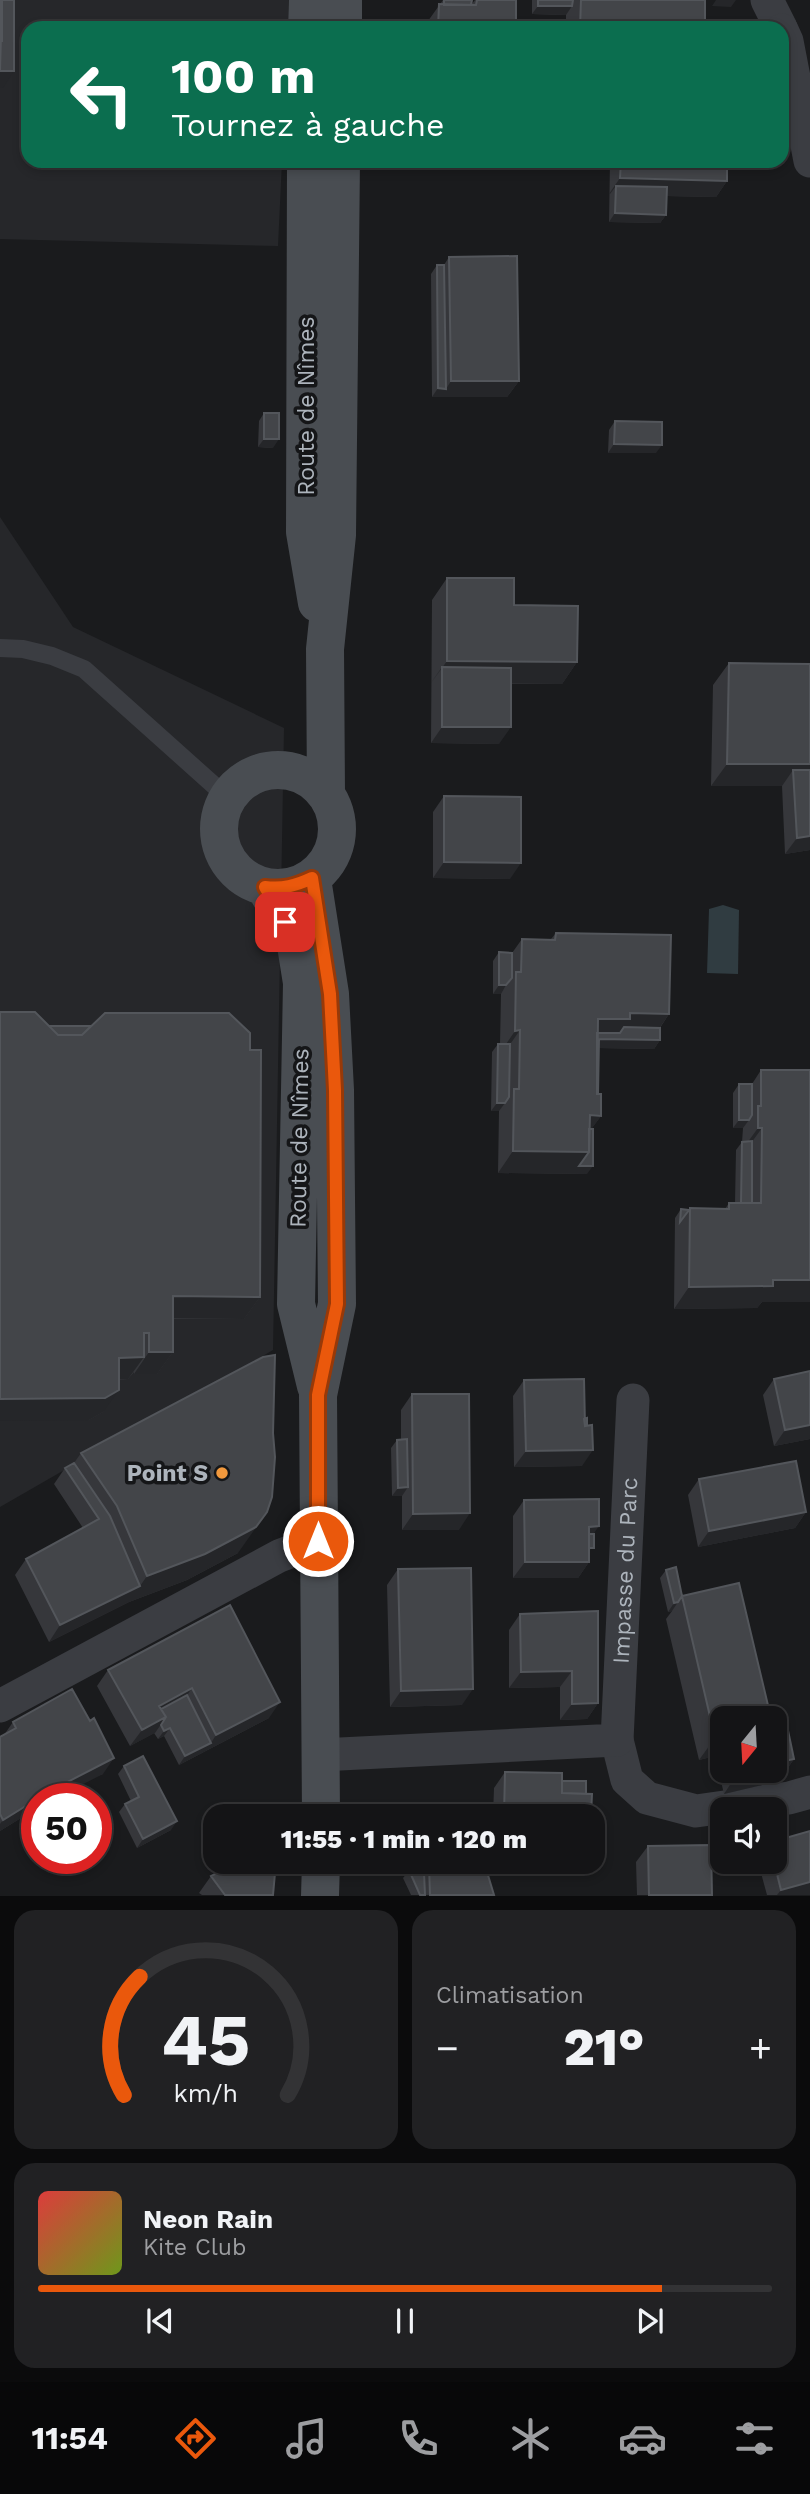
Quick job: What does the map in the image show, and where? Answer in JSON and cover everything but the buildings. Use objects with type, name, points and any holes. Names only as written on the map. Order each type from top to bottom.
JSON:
[{"type":"main road","points":[[307,21],[308,0]]},
{"type":"main road","points":[[343,0],[343,21]]},
{"type":"main road","name":"Route de Nîmes","points":[[306,168],[305,532],[325,649],[326,793]]},
{"type":"main road","name":"Route de Nîmes","points":[[325,649],[337,535],[341,168]]},
{"type":"main road","points":[[285,771],[327,711]]},
{"type":"main road","points":[[285,771],[310,779],[326,793],[333,806],[338,826],[336,846],[326,865],[312,878],[289,887],[265,887],[247,879],[232,866],[222,849],[219,830],[222,811],[228,797],[244,781],[260,773],[285,771]]},
{"type":"main road","name":"Route de Nîmes","points":[[312,878],[330,994],[337,1304],[318,1395],[321,1804]]},
{"type":"main road","name":"Route de Nîmes","points":[[265,887],[295,939],[302,983],[296,1304],[318,1395]]},
{"type":"main road","points":[[320,1895],[321,1874]]},
{"type":"street","points":[[767,0],[778,21]]},
{"type":"street","points":[[789,46],[810,161]]},
{"type":"street","name":"Impasse du Parc","points":[[633,1400],[617,1740],[627,1780],[647,1798],[696,1811],[789,1798],[810,1792]]},
{"type":"street","points":[[0,1706],[279,1556],[318,1541]]},
{"type":"street","points":[[320,1755],[617,1740]]},
{"type":"lane","points":[[0,648],[42,653],[84,669],[228,797]]},
{"type":"shaded area","points":[[0,0],[289,0],[288,21],[21,21],[21,168],[282,168],[278,246],[0,239]]},
{"type":"shaded area","points":[[0,517],[73,627],[284,728],[273,1350],[0,1507]]},
{"type":"shaded area","points":[[723,905],[739,910],[738,974],[707,973],[709,909]]},
{"type":"place","name":"Point S","points":[[222,1473]]},
{"type":"route","points":[[285,922],[265,887],[281,889],[297,886],[312,878],[330,994],[335,1090],[337,1304],[318,1395],[318,1541]]}]
